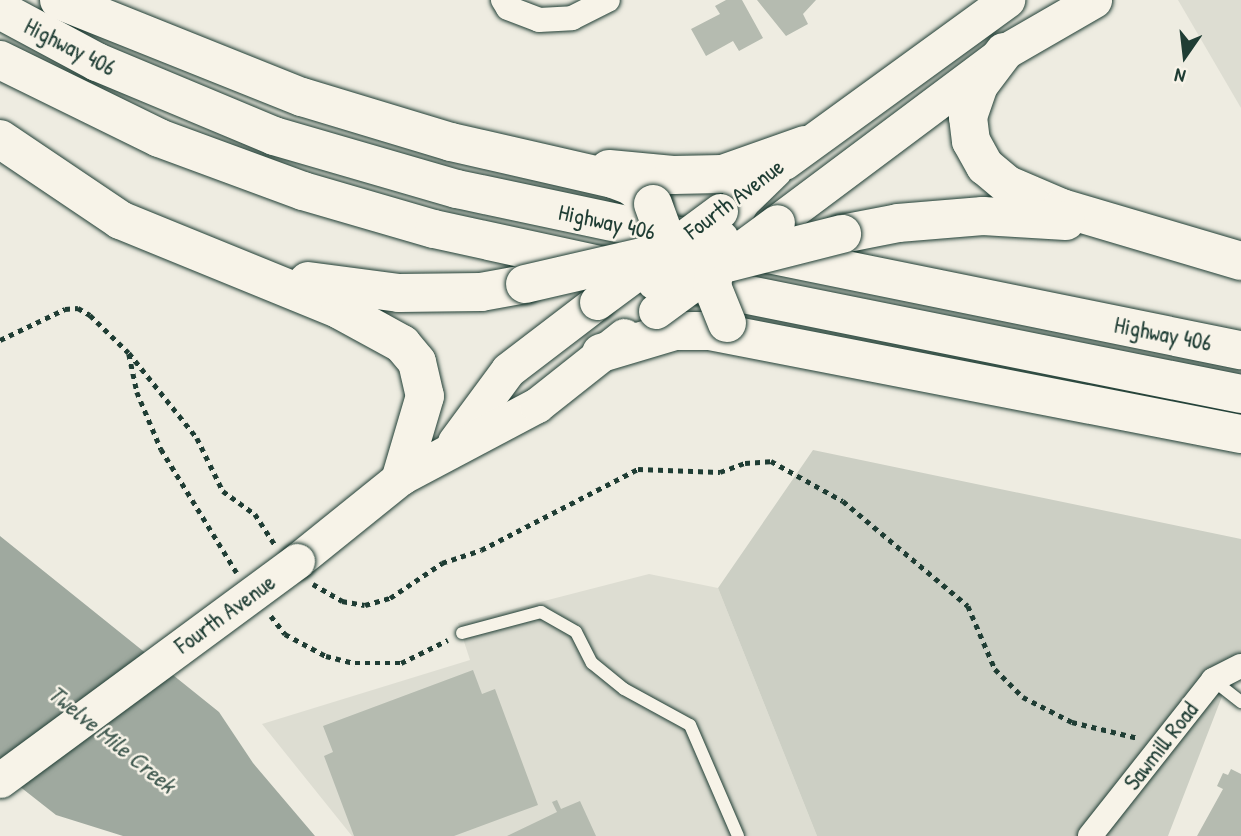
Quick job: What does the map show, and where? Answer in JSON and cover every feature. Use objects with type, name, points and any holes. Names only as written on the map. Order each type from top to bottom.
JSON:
[{"type":"highway","points":[[59,0],[188,55],[367,118],[450,142],[566,165],[631,186],[653,204],[662,225],[653,288]]},
{"type":"highway","name":"Highway 406","points":[[0,10],[97,62],[212,113],[373,167],[581,217],[1241,350]]},
{"type":"highway","points":[[1004,52],[979,85],[972,103],[968,130],[976,155],[1008,185],[1117,227],[1241,261]]},
{"type":"highway","name":"Highway 406","points":[[0,60],[94,110],[218,162],[434,229],[1241,394]]},
{"type":"highway","points":[[0,139],[120,220],[360,319],[411,353],[424,384],[424,407],[401,477]]},
{"type":"highway","points":[[566,165],[706,176],[738,171],[805,145]]},
{"type":"highway","points":[[601,353],[653,288],[721,234],[741,201],[774,170]]},
{"type":"highway","points":[[721,234],[842,234],[898,223],[983,216],[1117,227]]},
{"type":"highway","points":[[721,234],[777,222]]},
{"type":"highway","points":[[721,234],[713,296],[727,323],[762,340]]},
{"type":"highway","points":[[207,257],[365,290],[444,293],[525,284],[653,288]]},
{"type":"highway","points":[[597,302],[653,288]]},
{"type":"highway","points":[[601,353],[692,330],[762,340],[1241,434]]},
{"type":"main road","name":"Fourth Avenue","points":[[774,170],[1007,0]]},
{"type":"main road","name":"Fourth Avenue","points":[[777,222],[1004,52],[1094,0]]},
{"type":"main road","name":"Fourth Avenue","points":[[653,288],[721,234]]},
{"type":"main road","name":"Fourth Avenue","points":[[451,448],[508,370],[597,302]]},
{"type":"main road","name":"Fourth Avenue","points":[[0,780],[296,564],[401,477],[451,448],[537,405],[601,353]]},
{"type":"street","points":[[503,0],[508,8],[539,20],[572,18],[608,0]]},
{"type":"street","name":"Sawmill Road","points":[[1090,836],[1213,680],[1241,666]]},
{"type":"lane","points":[[462,633],[541,612],[576,632],[592,663],[625,689],[690,725],[738,836]]},
{"type":"lane","points":[[1213,680],[1241,702]]},
{"type":"path","points":[[0,340],[65,309],[78,309],[90,315],[129,353],[197,438],[223,491],[255,514],[264,533],[296,564],[342,601],[365,605],[390,598],[442,563],[481,550],[638,469],[720,472],[745,463],[772,461],[843,501],[968,606],[995,668],[1023,697],[1072,722],[1163,743]]},
{"type":"shaded area","points":[[1178,0],[1241,0],[1241,108]]},
{"type":"shaded area","points":[[813,450],[1241,539],[1241,663],[1228,681],[1168,836],[817,836],[718,588]]},
{"type":"shaded area","points":[[649,574],[718,588],[817,836],[352,836],[262,724],[470,660],[458,623]]},
{"type":"water","name":"Twelve Mile Creek","points":[[0,536],[219,712],[253,763],[315,836],[123,836],[56,815],[0,771]]},
{"type":"building","points":[[726,0],[742,0],[763,38],[739,51],[733,41],[706,56],[691,29],[720,14],[715,6]]},
{"type":"building","points":[[757,0],[816,0],[803,14],[808,24],[786,36]]},
{"type":"building","points":[[473,670],[482,694],[495,689],[538,805],[454,836],[354,836],[324,756],[333,752],[323,726]]},
{"type":"building","points":[[1231,769],[1241,774],[1241,836],[1197,836],[1223,789],[1217,786],[1223,773],[1228,775]]},
{"type":"building","points":[[557,800],[561,809],[580,801],[596,836],[507,836],[557,812],[552,802]]}]
